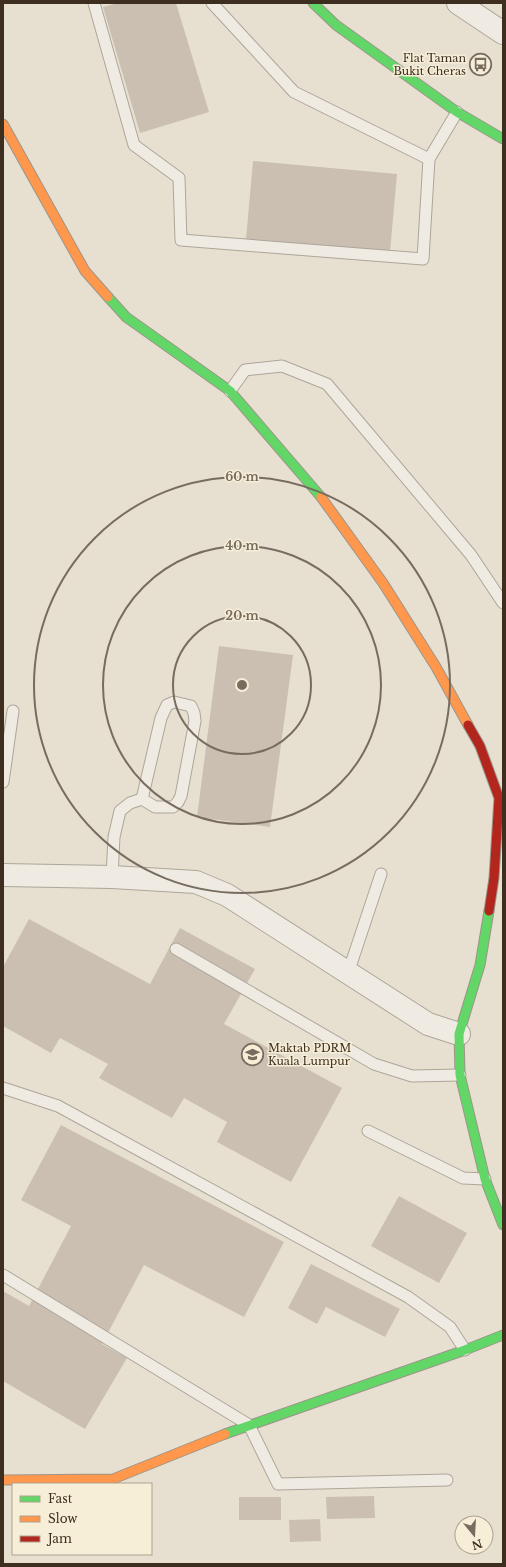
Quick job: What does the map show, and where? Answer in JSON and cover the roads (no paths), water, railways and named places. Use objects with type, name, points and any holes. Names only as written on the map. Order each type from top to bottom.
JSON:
[{"type":"street","points":[[313,3],[336,25],[457,112],[503,140]]},
{"type":"street","points":[[458,3],[503,33]]},
{"type":"street","points":[[3,124],[85,271],[126,317],[230,391],[329,506],[383,583],[436,667],[476,739],[499,798],[494,878],[480,965],[458,1034],[460,1075],[485,1179],[503,1225]]},
{"type":"street","points":[[3,875],[112,877],[196,882],[228,895],[428,1024],[458,1034]]},
{"type":"street","points":[[3,1480],[113,1479],[249,1425],[465,1350],[503,1335]]},
{"type":"lane","points":[[94,3],[134,145],[179,178],[181,240],[423,259],[428,159],[457,112]]},
{"type":"lane","points":[[212,3],[294,92],[428,159]]},
{"type":"lane","points":[[230,391],[245,370],[282,366],[327,384],[471,555],[503,603]]},
{"type":"lane","points":[[112,877],[114,837],[120,811],[130,802],[142,799],[155,807],[173,807],[181,796],[195,721],[191,706],[174,702],[167,705],[160,718],[142,799]]},
{"type":"lane","points":[[3,782],[13,711]]},
{"type":"lane","points":[[348,973],[381,874]]},
{"type":"lane","points":[[176,949],[374,1064],[412,1076],[460,1075]]},
{"type":"lane","points":[[3,1088],[58,1106],[408,1297],[450,1327],[465,1350]]},
{"type":"lane","points":[[368,1131],[463,1178],[485,1179]]},
{"type":"lane","points":[[3,1275],[249,1425],[278,1484],[447,1480]]},
{"type":"place","name":"Flat Taman Bukit Cheras","points":[[481,64]]},
{"type":"place","name":"Maktab PDRM Kuala Lumpur","points":[[253,1054]]}]
